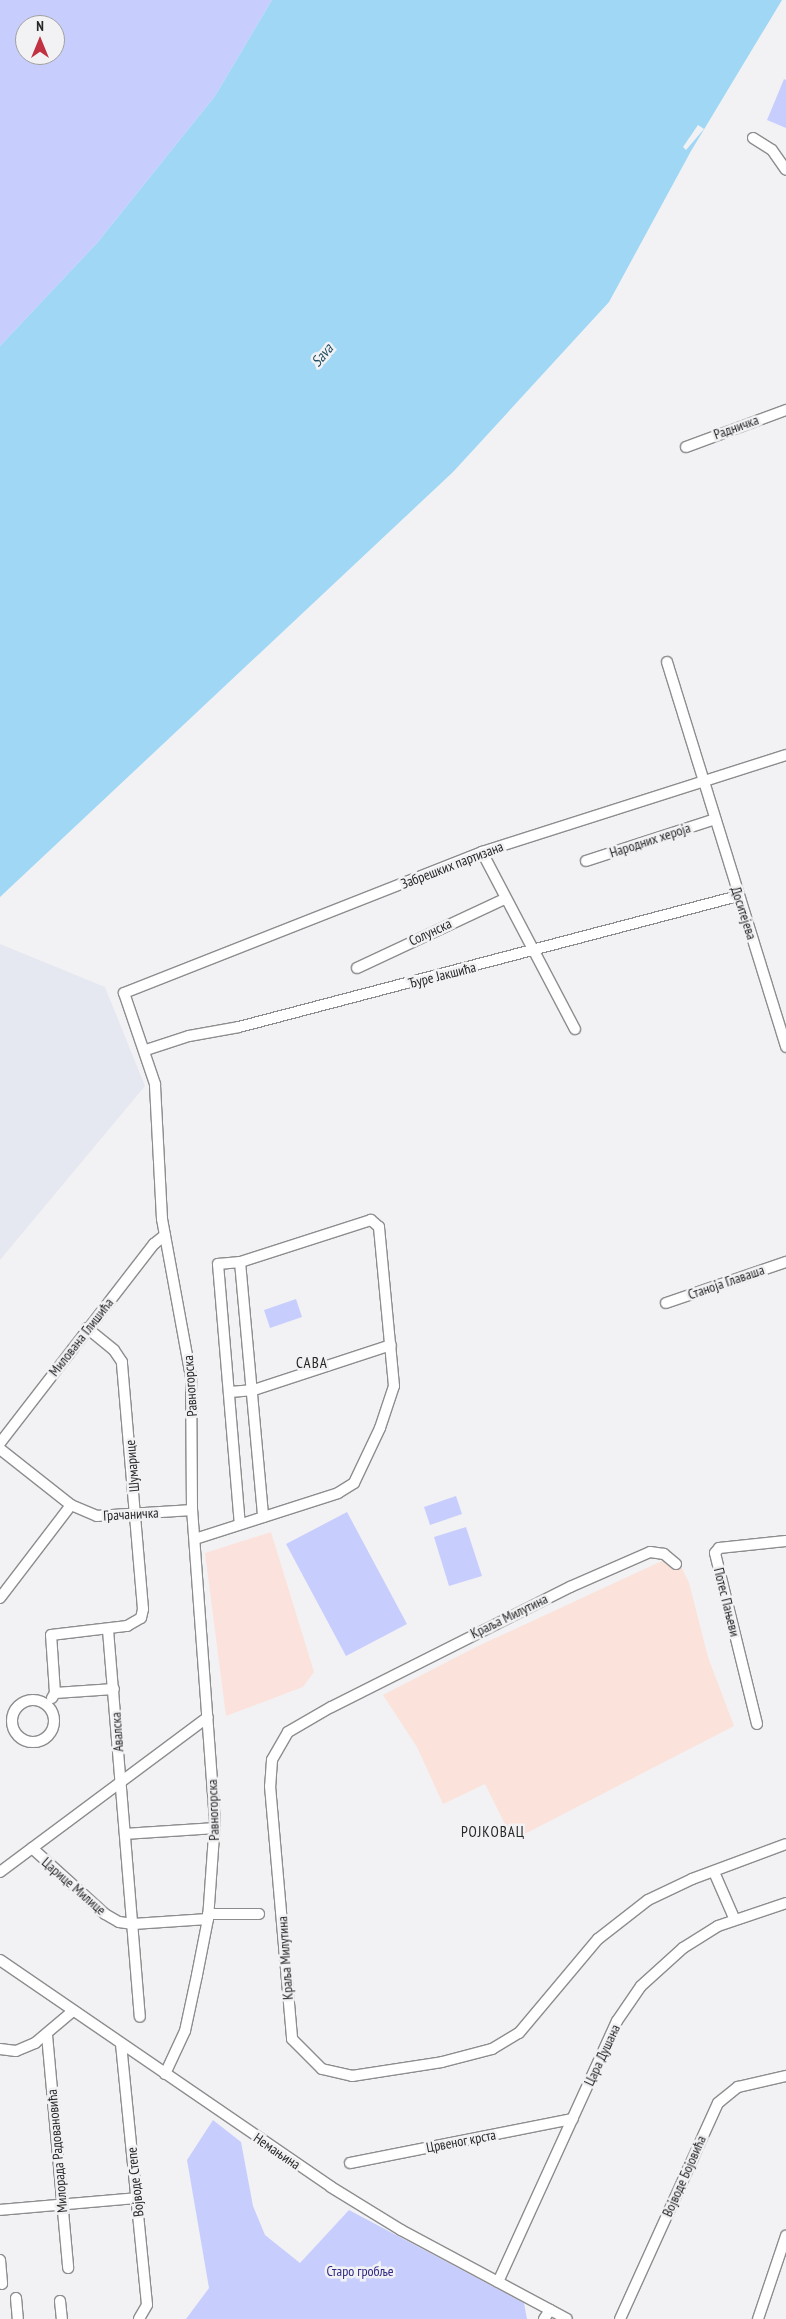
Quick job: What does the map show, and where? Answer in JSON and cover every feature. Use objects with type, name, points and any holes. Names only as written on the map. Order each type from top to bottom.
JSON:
[{"type":"street","points":[[753,138],[772,150],[786,170]]},
{"type":"street","name":"Радничка","points":[[686,447],[786,410]]},
{"type":"street","name":"Доситејева","points":[[666,662],[786,1047]]},
{"type":"street","name":"Забрешких партизана","points":[[124,992],[482,852],[786,755]]},
{"type":"street","name":"Народних хероја","points":[[586,862],[715,818]]},
{"type":"street","points":[[482,852],[504,899],[534,951],[575,1030]]},
{"type":"street","name":"Ђуре Јакшића","points":[[146,1050],[189,1036],[239,1028],[738,896]]},
{"type":"street","name":"Солунска","points":[[357,968],[504,899]]},
{"type":"street","name":"Равногорска","points":[[124,992],[146,1050],[155,1084],[160,1202],[191,1377],[192,1510],[215,1828],[208,1917],[185,2031],[165,2074]]},
{"type":"street","points":[[195,1539],[345,1490],[354,1483],[392,1394],[394,1367],[379,1228],[371,1220],[240,1262],[218,1264],[240,1524]]},
{"type":"street","name":"Милована Глишића","points":[[0,1443],[87,1328],[165,1235]]},
{"type":"street","points":[[240,1262],[254,1390],[262,1517]]},
{"type":"street","name":"Станоја Главаша","points":[[666,1303],[786,1262]]},
{"type":"street","name":"Шумарице","points":[[87,1328],[118,1353],[122,1362],[136,1514],[141,1618],[108,1630]]},
{"type":"street","points":[[230,1392],[254,1390],[391,1345]]},
{"type":"street","name":"Грачаничка","points":[[0,1449],[71,1505],[97,1516],[192,1510]]},
{"type":"street","points":[[0,1598],[71,1505]]},
{"type":"street","name":"Потес Пањеви","points":[[756,1724],[715,1553],[719,1548],[786,1541]]},
{"type":"street","name":"Краља Милутина","points":[[676,1564],[664,1554],[650,1552],[570,1587],[331,1707],[288,1732],[272,1760],[270,1786],[292,2039],[322,2069],[352,2076],[442,2062],[492,2049],[510,2040],[527,2025],[610,1928],[648,1900],[786,1844]]},
{"type":"street","points":[[46,1705],[55,1693],[51,1634],[108,1630]]},
{"type":"street","name":"Авалска","points":[[108,1630],[140,2017]]},
{"type":"street","points":[[55,1693],[114,1689]]},
{"type":"street","points":[[27,1700],[46,1705],[54,1722],[49,1735],[38,1742],[19,1737],[11,1719],[16,1707],[27,1700]]},
{"type":"street","points":[[0,1872],[121,1779],[208,1717]]},
{"type":"street","points":[[125,1834],[215,1828]]},
{"type":"street","name":"Царице Милице","points":[[32,1848],[105,1914],[119,1922],[133,1924],[259,1914]]},
{"type":"street","points":[[714,1872],[734,1918]]},
{"type":"street","name":"Цара Душана","points":[[498,2282],[617,2021],[641,1986],[683,1948],[734,1918],[786,1903]]},
{"type":"street","name":"Немањина","points":[[0,1960],[344,2195],[567,2319]]},
{"type":"street","points":[[0,2049],[23,2049],[47,2035],[73,2011]]},
{"type":"street","name":"Милорада Радовановића","points":[[47,2035],[68,2268]]},
{"type":"street","name":"Војводе Степе","points":[[121,2044],[147,2305],[140,2319]]},
{"type":"street","name":"Војводе Бојовића","points":[[620,2319],[718,2103],[738,2087],[786,2076]]},
{"type":"street","name":"Црвеног крста","points":[[350,2163],[573,2118]]},
{"type":"street","points":[[0,2210],[136,2198]]},
{"type":"street","points":[[758,2319],[786,2236]]},
{"type":"street","points":[[0,2260],[2,2284]]},
{"type":"street","points":[[16,2298],[18,2319]]},
{"type":"street","points":[[60,2301],[62,2319]]},
{"type":"street","points":[[544,2319],[550,2310]]},
{"type":"shaded area","points":[[0,944],[105,987],[145,1086],[0,1260]]},
{"type":"shaded area","points":[[271,1532],[314,1672],[303,1687],[226,1716],[205,1553]]},
{"type":"shaded area","points":[[664,1560],[679,1562],[689,1583],[708,1657],[734,1726],[513,1840],[485,1784],[443,1804],[417,1747],[383,1695],[478,1646]]},
{"type":"green space","points":[[0,0],[272,0],[215,96],[97,243],[0,346]]},
{"type":"green space","points":[[784,79],[786,80],[786,128],[767,120]]},
{"type":"green space","points":[[296,1299],[302,1317],[270,1328],[264,1310]]},
{"type":"green space","points":[[456,1496],[462,1514],[430,1525],[424,1507]]},
{"type":"green space","points":[[347,1512],[407,1624],[346,1656],[286,1544]]},
{"type":"green space","points":[[466,1527],[482,1576],[449,1586],[434,1537]]},
{"type":"green space","name":"Старо гробље","points":[[213,2120],[241,2142],[253,2206],[265,2235],[300,2263],[349,2210],[524,2303],[527,2319],[186,2319],[209,2288],[187,2160]]},
{"type":"water","name":"Sava","points":[[272,0],[782,0],[691,151],[609,302],[453,472],[0,897],[0,346],[97,243],[215,96]]},
{"type":"pier","points":[[698,125],[704,129],[686,150],[683,147]]},
{"type":"district","name":"САВА","points":[[312,1363]]},
{"type":"district","name":"РОЈКОВАЦ","points":[[493,1832]]}]
